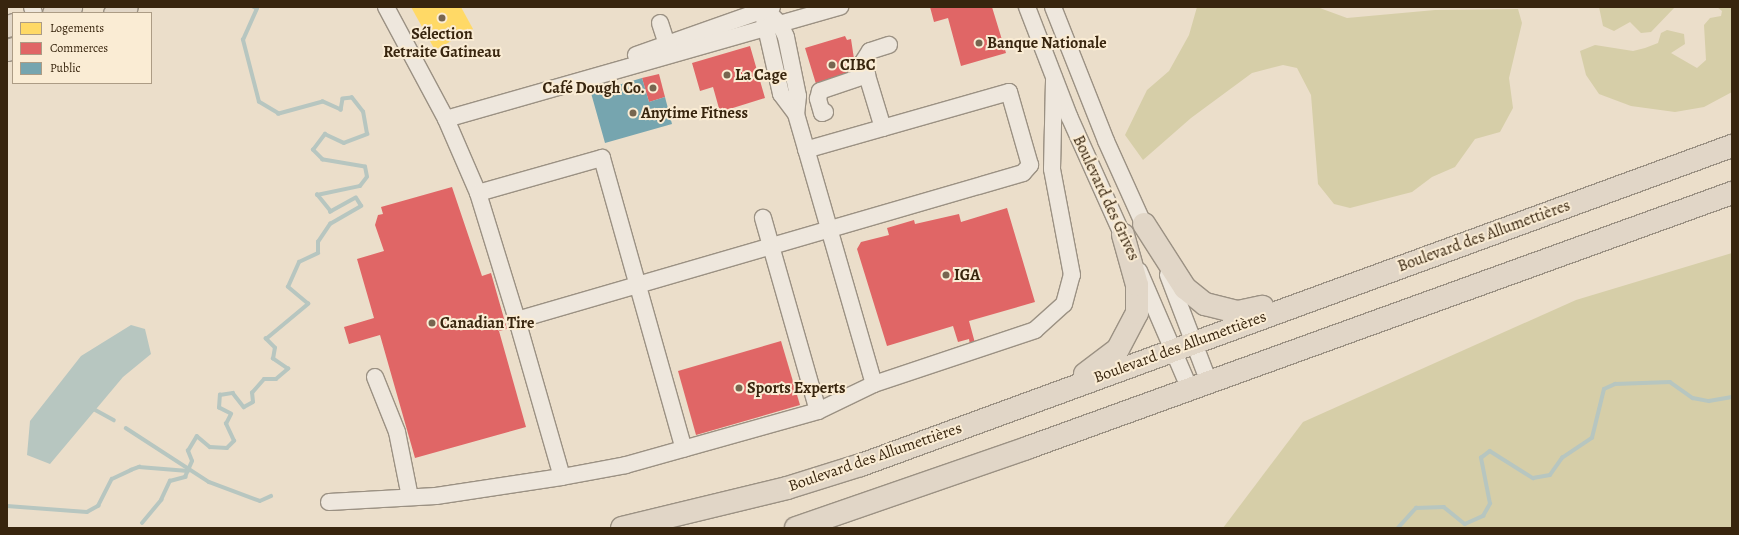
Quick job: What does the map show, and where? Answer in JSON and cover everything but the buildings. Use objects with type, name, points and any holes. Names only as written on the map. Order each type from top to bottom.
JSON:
[{"type":"highway","name":"Boulevard des Allumettières","points":[[622,528],[794,486],[1185,346],[1348,285],[1732,146]]},
{"type":"highway","points":[[796,528],[1027,448],[1199,384],[1732,193]]},
{"type":"highway","points":[[1144,224],[1185,288],[1216,309],[1246,312],[1348,285]]},
{"type":"highway","points":[[1038,399],[1106,360],[1126,338],[1138,303],[1137,286],[1123,235]]},
{"type":"main road","points":[[57,12],[71,7]]},
{"type":"main road","points":[[116,12],[127,7]]},
{"type":"street","points":[[386,7],[446,118],[478,193],[517,320],[562,477]]},
{"type":"street","points":[[669,49],[764,29],[840,7]]},
{"type":"street","name":"Boulevard des Grives","points":[[1027,7],[1054,78],[1123,235],[1185,346]]},
{"type":"street","name":"Boulevard des Grives","points":[[1054,7],[1106,141],[1144,224],[1199,384]]},
{"type":"street","points":[[446,118],[579,80],[669,49],[767,8]]},
{"type":"street","points":[[767,8],[780,24],[796,86],[796,114],[874,384]]},
{"type":"street","points":[[767,8],[764,29],[781,94],[796,114]]},
{"type":"street","points":[[660,23],[669,49]]},
{"type":"street","points":[[883,128],[863,62],[866,53],[889,45]]},
{"type":"street","points":[[825,112],[822,112],[818,99],[820,91],[867,75]]},
{"type":"street","points":[[329,502],[436,496],[562,477],[626,465],[818,411],[874,384],[1035,330],[1051,319],[1066,300],[1071,264],[1052,163],[1054,78]]},
{"type":"street","points":[[517,320],[1023,173],[1030,165],[1009,92],[806,150]]},
{"type":"street","points":[[478,193],[602,158],[684,449]]},
{"type":"street","points":[[763,218],[818,411]]},
{"type":"street","points":[[375,377],[397,432],[410,497]]},
{"type":"shaded area","points":[[1197,7],[1317,7],[1347,18],[1435,10],[1518,9],[1522,23],[1509,78],[1513,108],[1500,132],[1475,139],[1455,167],[1432,177],[1412,192],[1350,208],[1334,204],[1318,184],[1311,95],[1297,68],[1283,65],[1252,73],[1191,118],[1143,160],[1125,135],[1147,90],[1169,71],[1189,35]]},
{"type":"shaded area","points":[[1599,7],[1675,7],[1651,32],[1641,33],[1630,22],[1614,31],[1603,26]]},
{"type":"shaded area","points":[[1717,7],[1732,7],[1732,92],[1704,107],[1675,112],[1631,106],[1599,94],[1586,75],[1580,51],[1595,45],[1633,51],[1658,43],[1661,33],[1667,30],[1684,34],[1685,44],[1671,53],[1697,68],[1706,60],[1704,25],[1710,18],[1721,16],[1722,11]]},
{"type":"shaded area","points":[[1732,253],[1732,528],[1223,528],[1303,422],[1576,300]]},
{"type":"shaded area","points":[[131,325],[145,329],[151,354],[123,377],[50,464],[27,455],[30,421],[81,356]]},
{"type":"waterway","points":[[142,523],[161,500],[170,481],[185,477],[192,461],[188,451],[197,436],[210,447],[227,448],[234,441],[226,424],[231,414],[219,408],[220,395],[233,393],[244,407],[253,402],[252,393],[264,379],[276,379],[288,369],[273,359],[275,348],[266,339],[308,304],[288,287],[299,262],[318,253],[318,242],[330,224],[361,206],[356,198],[331,212],[317,195],[360,186],[367,177],[365,167],[323,160],[313,150],[325,134],[344,143],[367,134],[363,112],[352,98],[343,99],[341,110],[323,102],[279,114],[259,102],[243,40],[257,9],[253,7]]},
{"type":"waterway","points":[[1398,528],[1416,508],[1444,507],[1465,524],[1483,516],[1490,504],[1481,458],[1490,451],[1533,478],[1550,475],[1562,458],[1592,438],[1604,389],[1615,384],[1670,382],[1693,398],[1709,401],[1732,397]]},
{"type":"waterway","points":[[92,408],[114,420]]},
{"type":"waterway","points":[[126,428],[209,482],[260,501],[271,496]]},
{"type":"waterway","points":[[7,506],[87,512],[98,506],[112,479],[131,470],[139,467],[188,471]]},
{"type":"place","name":"Sélection Retraite Gatineau","points":[[442,18]]},
{"type":"place","name":"Banque Nationale","points":[[979,43]]},
{"type":"place","name":"CIBC","points":[[832,65]]},
{"type":"place","name":"La Cage","points":[[727,75]]},
{"type":"place","name":"Café Dough Co.","points":[[653,88]]},
{"type":"place","name":"Anytime Fitness","points":[[633,113]]},
{"type":"place","name":"IGA","points":[[946,275]]},
{"type":"place","name":"Canadian Tire","points":[[432,323]]},
{"type":"place","name":"Sports Experts","points":[[739,388]]}]
